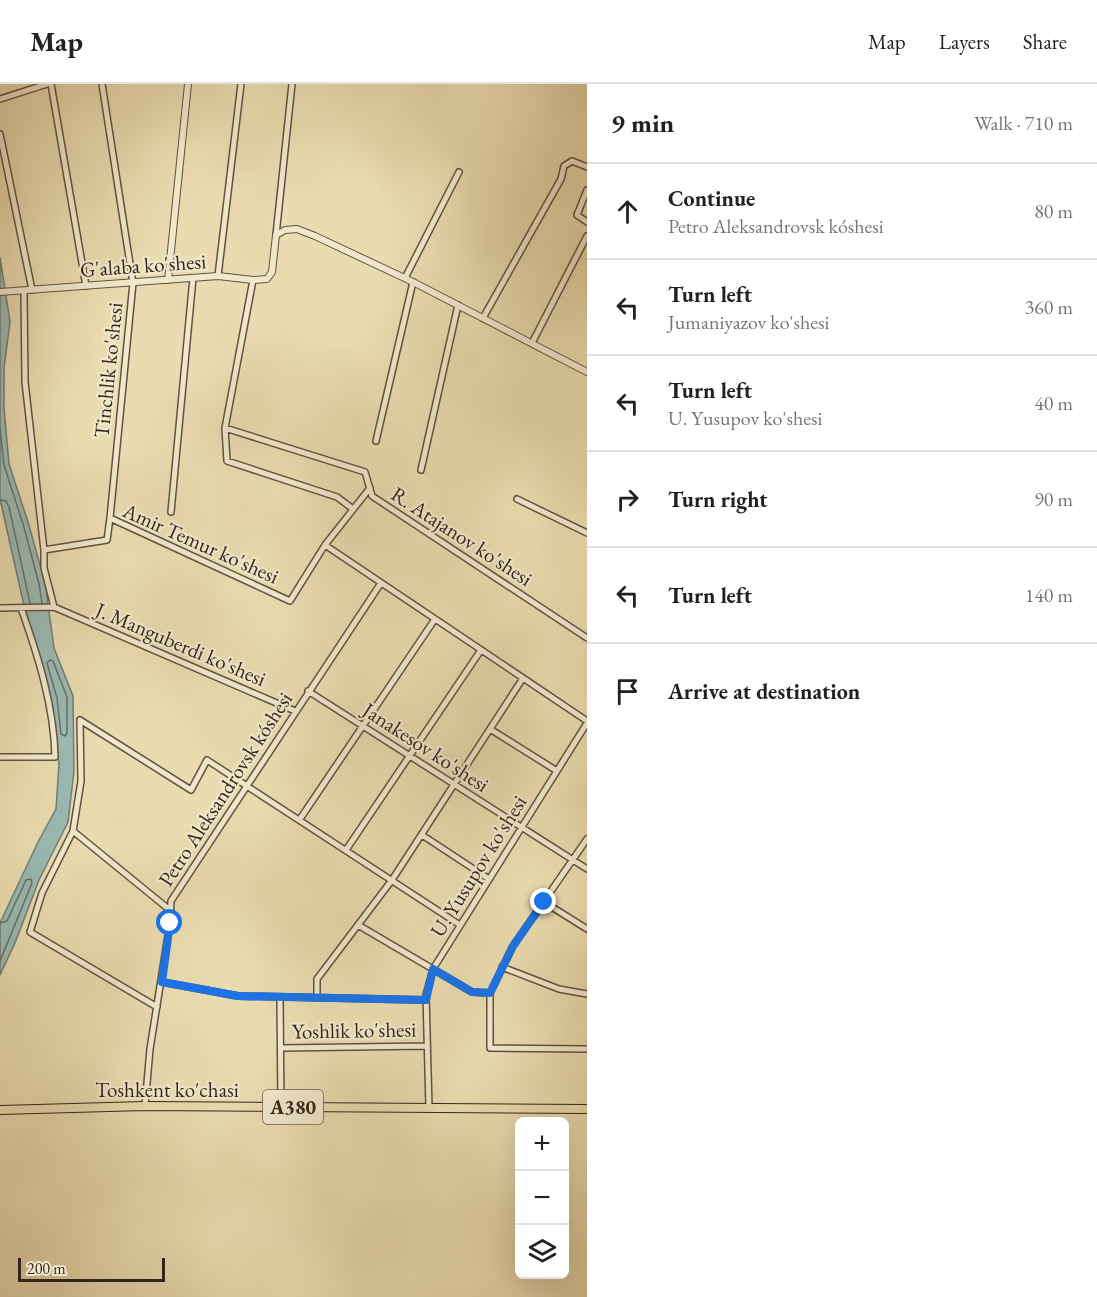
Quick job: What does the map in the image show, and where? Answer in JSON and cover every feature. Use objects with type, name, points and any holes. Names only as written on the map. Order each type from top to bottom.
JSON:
[{"type":"highway","name":"Toshkent ko'chasi","points":[[0,1110],[145,1106],[587,1109]]},
{"type":"street","points":[[0,99],[49,84],[87,286]]},
{"type":"street","name":"Tinchlik ko'shesi","points":[[102,84],[133,283],[110,518]]},
{"type":"street","points":[[168,280],[188,84]]},
{"type":"street","points":[[218,276],[241,84]]},
{"type":"street","points":[[276,235],[292,84]]},
{"type":"street","points":[[0,134],[32,290]]},
{"type":"street","points":[[483,318],[561,179],[564,166],[572,161],[587,167]]},
{"type":"street","points":[[405,278],[459,172]]},
{"type":"street","points":[[587,190],[577,215],[587,222]]},
{"type":"street","points":[[276,235],[285,230],[297,229],[315,236],[405,278],[587,372]]},
{"type":"street","name":"G'alaba ko'shesi","points":[[0,291],[218,276],[253,280],[267,279],[272,272],[276,235]]},
{"type":"street","points":[[532,343],[586,240]]},
{"type":"street","points":[[171,513],[193,278]]},
{"type":"street","points":[[253,280],[225,428],[227,462],[337,497],[353,509]]},
{"type":"street","points":[[376,441],[413,282]]},
{"type":"street","points":[[0,608],[51,607],[44,568],[44,550],[25,382],[24,291]]},
{"type":"street","points":[[421,470],[459,305]]},
{"type":"street","name":"R. Atajanov ko'shesi","points":[[225,428],[364,472],[372,496],[587,638]]},
{"type":"street","points":[[370,488],[326,544],[587,722]]},
{"type":"street","points":[[517,500],[587,533]]},
{"type":"street","name":"Amir Temur ko'shesi","points":[[44,550],[107,540],[110,518],[290,601],[326,544]]},
{"type":"street","name":"Petro Aleksandrovsk kóshesi","points":[[145,1106],[150,1049],[162,982],[171,901],[381,583]]},
{"type":"street","name":"J. Manguberdi ko'shesi","points":[[51,607],[295,711]]},
{"type":"street","points":[[0,758],[55,758],[49,706],[23,608]]},
{"type":"street","points":[[300,819],[435,619]]},
{"type":"street","points":[[346,850],[481,650]]},
{"type":"street","points":[[316,998],[317,979],[392,880],[523,678]]},
{"type":"street","name":"Janakesov ko'shesi","points":[[308,691],[587,869]]},
{"type":"street","points":[[157,1007],[30,932],[42,893],[73,831],[81,781],[80,720],[191,790],[207,760],[460,925]]},
{"type":"street","name":"U. Yusupov ko'shesi","points":[[429,1108],[426,1000],[433,969],[587,722]]},
{"type":"street","points":[[490,729],[557,771]]},
{"type":"street","points":[[73,831],[171,911]]},
{"type":"street","points":[[422,835],[489,879]]},
{"type":"street","points":[[587,839],[513,946],[490,993],[490,1048],[587,1049]]},
{"type":"street","points":[[544,902],[587,929]]},
{"type":"street","points":[[358,925],[472,992],[490,993]]},
{"type":"street","points":[[502,967],[559,989],[587,994]]},
{"type":"street","points":[[162,982],[238,996],[426,1000]]},
{"type":"street","points":[[280,997],[281,1107]]},
{"type":"street","name":"Yoshlik ko'shesi","points":[[281,1048],[427,1046]]},
{"type":"water","points":[[0,257],[10,322],[4,368],[4,408],[9,464],[45,583],[54,648],[73,696],[74,771],[68,822],[39,880],[0,975],[0,923],[56,809],[59,764],[51,699],[23,601],[0,499]]},
{"type":"route","points":[[170,923],[162,982],[238,996],[426,1000],[433,969],[472,992],[490,993],[513,946],[544,902]]}]
